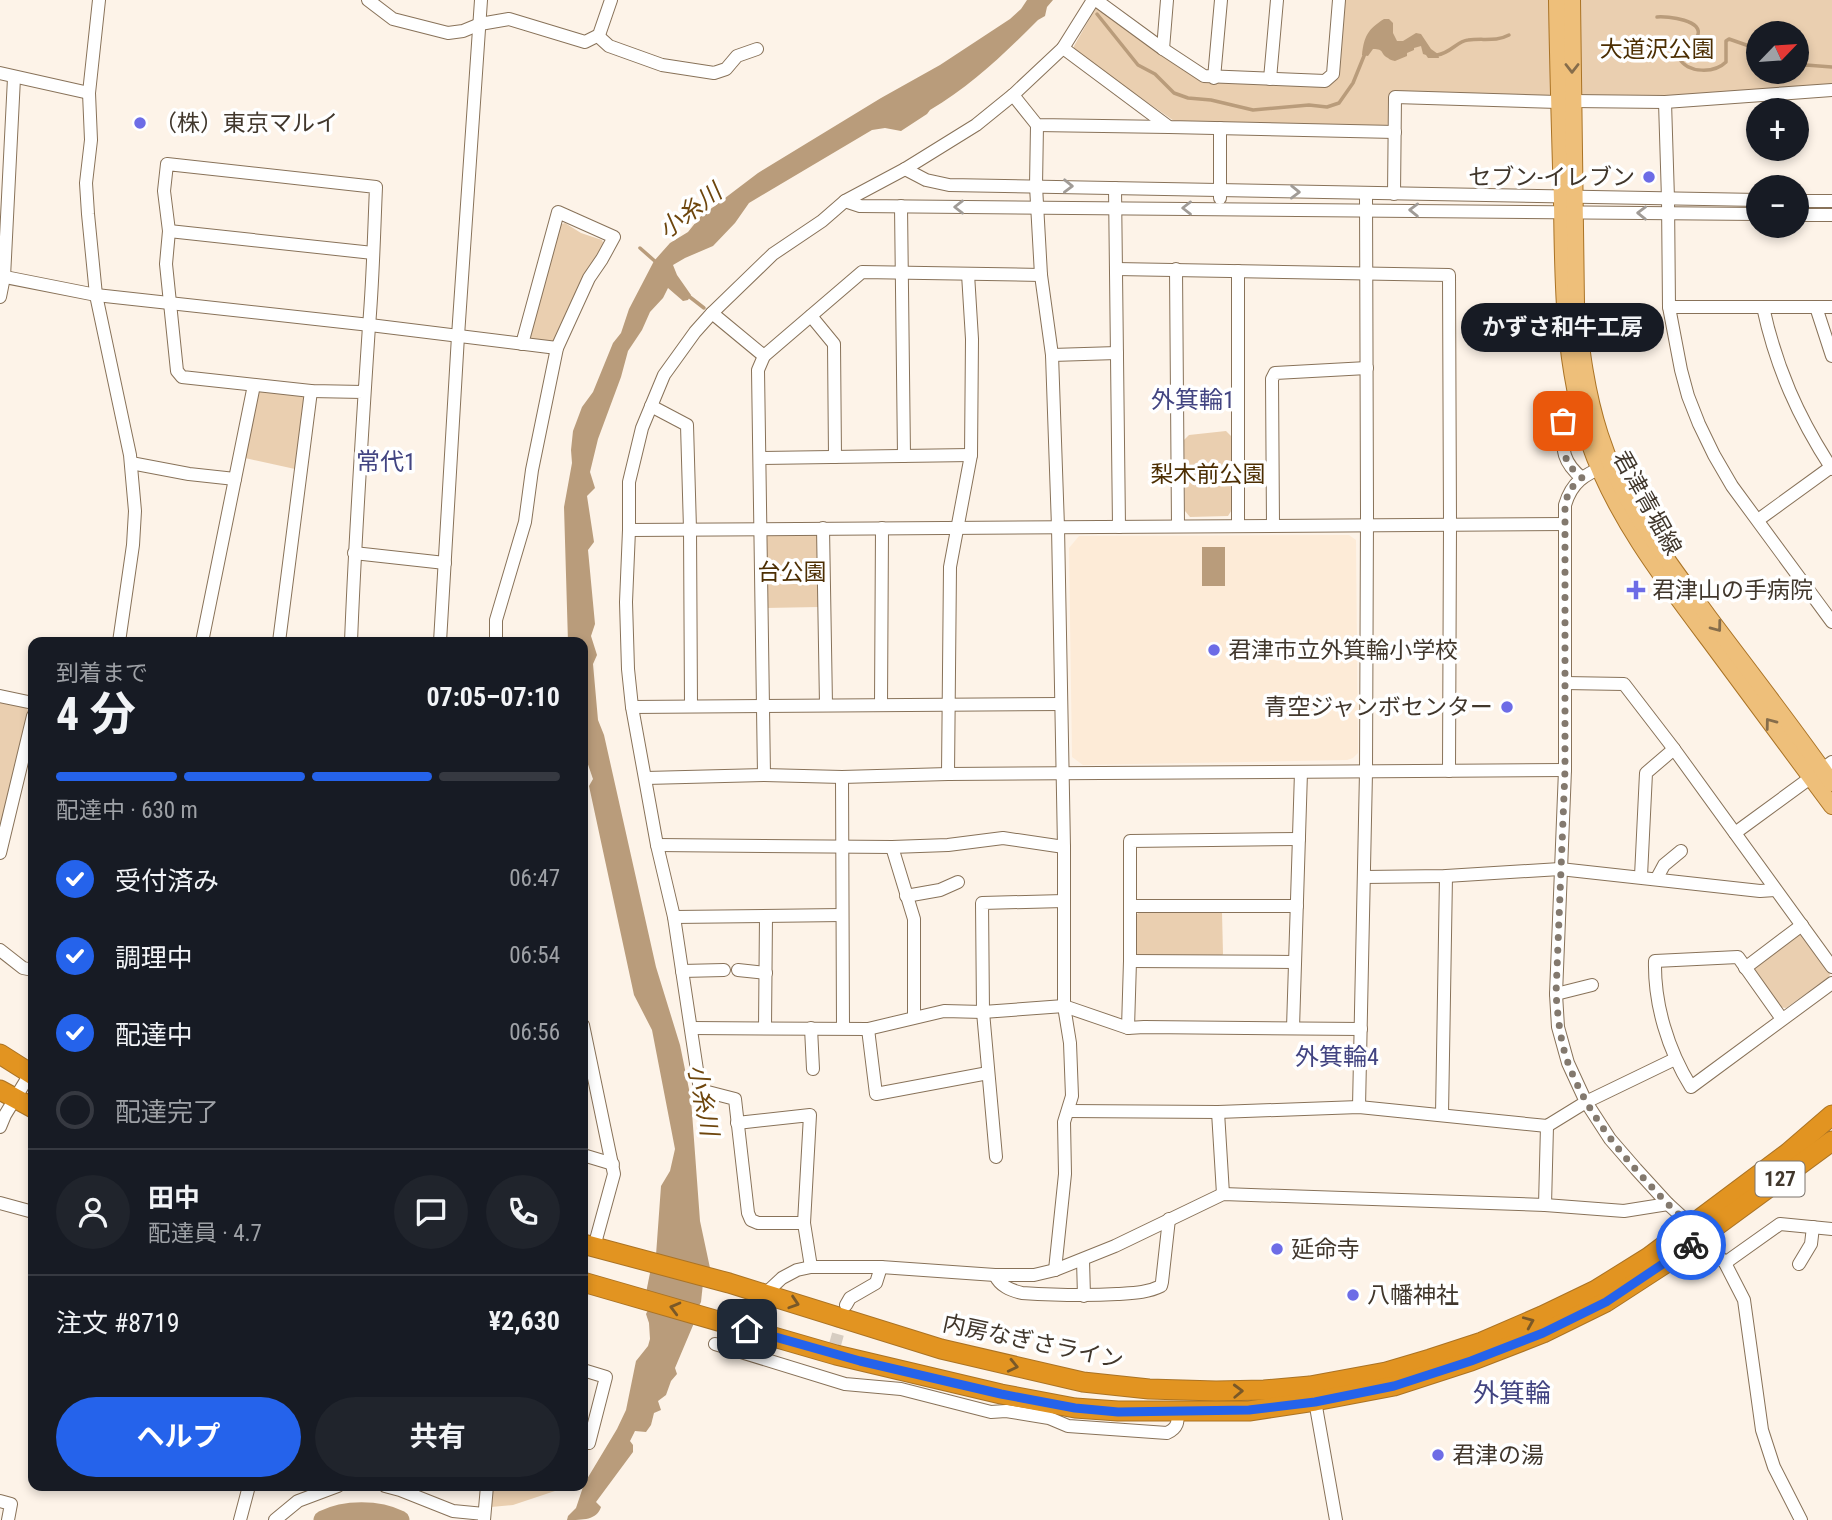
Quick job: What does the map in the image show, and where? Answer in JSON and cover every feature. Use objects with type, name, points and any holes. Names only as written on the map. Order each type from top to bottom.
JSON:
[{"type":"highway","points":[[0,1054],[28,1070]]},
{"type":"highway","points":[[7,1094],[28,1105]]},
{"type":"highway","name":"内房なぎさライン","points":[[588,1283],[836,1355],[930,1387],[1001,1394],[1075,1408],[1118,1412],[1249,1410],[1315,1402],[1394,1386],[1471,1361],[1543,1333],[1606,1302],[1696,1231],[1832,1115]]},
{"type":"highway","name":"内房なぎさライン","points":[[589,1245],[729,1283],[941,1349],[1083,1382],[1149,1389],[1264,1390],[1310,1386],[1386,1372],[1482,1342],[1542,1316],[1596,1290],[1696,1231],[1832,1142]]},
{"type":"main road","name":"君津青堀線","points":[[1557,0],[1565,102],[1568,204],[1581,353],[1605,466]]},
{"type":"main road","name":"君津青堀線","points":[[1565,102],[1572,0]]},
{"type":"main road","name":"君津青堀線","points":[[1568,204],[1564,298],[1567,340],[1589,442],[1675,571],[1832,783]]},
{"type":"main road","name":"君津青堀線","points":[[1822,769],[1832,806]]},
{"type":"street","points":[[99,0],[89,93],[91,140],[87,193],[96,295],[131,463],[135,511],[120,637]]},
{"type":"street","points":[[368,0],[393,19],[448,33],[509,19],[586,42],[598,36],[611,0]]},
{"type":"street","points":[[440,637],[481,0]]},
{"type":"street","points":[[804,1223],[758,1223],[751,1220],[734,1099],[700,1090],[674,917],[657,845],[632,707],[626,602],[628,482],[642,428],[664,375],[712,313],[773,254],[822,221],[845,201],[905,169],[976,125],[1063,48],[1095,0],[1204,76],[1325,81],[1333,74],[1339,0]]},
{"type":"street","points":[[1163,49],[1167,0]]},
{"type":"street","points":[[1214,78],[1221,0]]},
{"type":"street","points":[[1270,79],[1278,0]]},
{"type":"street","points":[[598,36],[609,46],[662,65],[714,73],[726,69],[737,55],[757,49]]},
{"type":"street","points":[[1063,48],[1169,127]]},
{"type":"street","points":[[0,73],[89,93]]},
{"type":"street","points":[[0,297],[4,198],[14,78]]},
{"type":"street","points":[[1394,194],[1395,97],[1665,102],[1832,90]]},
{"type":"street","points":[[1013,95],[1037,125],[1036,186],[1041,275],[1052,355],[1064,847],[1064,1006],[1070,1042],[1072,1096],[1065,1122],[1065,1174],[1055,1270]]},
{"type":"street","points":[[1665,102],[1669,307],[1681,370],[1699,424],[1714,455],[1832,622]]},
{"type":"street","points":[[1037,125],[1395,132]]},
{"type":"street","points":[[1220,128],[1220,209]]},
{"type":"street","points":[[351,637],[376,187],[167,164],[164,191],[169,231],[166,264],[177,371],[181,377],[311,391],[363,392]]},
{"type":"street","points":[[905,169],[926,180],[949,185],[1394,194],[1669,213],[1746,214]]},
{"type":"street","points":[[1115,187],[1119,527]]},
{"type":"street","points":[[1359,1107],[1366,772],[1366,194]]},
{"type":"street","points":[[845,201],[860,206],[1366,210],[1668,199],[1746,200]]},
{"type":"street","points":[[1809,201],[1832,201]]},
{"type":"street","points":[[901,206],[904,456]]},
{"type":"street","points":[[496,637],[496,620],[525,523],[532,470],[557,348],[589,278],[614,237],[558,212],[522,344]]},
{"type":"street","points":[[1809,215],[1832,215]]},
{"type":"street","points":[[169,231],[373,253]]},
{"type":"street","points":[[1116,269],[1448,275],[1449,771]]},
{"type":"street","points":[[1176,270],[1178,526]]},
{"type":"street","points":[[1238,271],[1238,525]]},
{"type":"street","points":[[764,775],[758,370],[764,356],[862,272],[1041,275]]},
{"type":"street","points":[[947,774],[950,567],[971,455],[972,339],[968,274]]},
{"type":"street","points":[[2,277],[96,295],[557,348]]},
{"type":"street","points":[[1669,307],[1832,307]]},
{"type":"street","points":[[1758,520],[1831,468],[1795,405],[1780,371],[1763,307]]},
{"type":"street","points":[[1816,307],[1832,356]]},
{"type":"street","points":[[712,313],[764,356]]},
{"type":"street","points":[[811,316],[834,344],[835,457]]},
{"type":"street","points":[[1052,355],[1117,353]]},
{"type":"street","points":[[1273,525],[1272,380],[1275,373],[1367,368]]},
{"type":"street","points":[[203,637],[254,385]]},
{"type":"street","points":[[280,637],[311,391]]},
{"type":"street","points":[[1578,400],[1563,421],[1563,439],[1566,461],[1582,478]]},
{"type":"street","points":[[651,406],[687,425],[691,706]]},
{"type":"street","points":[[760,458],[971,455]]},
{"type":"street","points":[[131,463],[188,474],[235,479]]},
{"type":"street","points":[[1605,466],[1582,478],[1569,490],[1565,505],[1565,770],[1556,994],[1559,1027],[1568,1063],[1586,1102],[1610,1139],[1725,1263],[1744,1300],[1762,1430],[1774,1467],[1801,1520]]},
{"type":"street","points":[[629,530],[1564,524]]},
{"type":"street","points":[[823,528],[825,705]]},
{"type":"street","points":[[881,528],[881,704]]},
{"type":"street","points":[[354,553],[445,562]]},
{"type":"street","points":[[1566,683],[1624,684],[1832,967]]},
{"type":"street","points":[[0,696],[28,703]]},
{"type":"street","points":[[632,707],[1061,704]]},
{"type":"street","points":[[0,853],[28,737]]},
{"type":"street","points":[[1641,876],[1646,773],[1674,749]]},
{"type":"street","points":[[1735,833],[1822,769]]},
{"type":"street","points":[[646,778],[1565,770]]},
{"type":"street","points":[[1293,1028],[1301,772]]},
{"type":"street","points":[[842,777],[843,1028]]},
{"type":"street","points":[[657,845],[892,847],[948,845],[1003,838],[1064,847]]},
{"type":"street","points":[[1128,1028],[1130,841],[1299,839]]},
{"type":"street","points":[[892,847],[914,919],[914,1017]]},
{"type":"street","points":[[1657,878],[1664,865],[1681,851]]},
{"type":"street","points":[[1364,877],[1446,876],[1560,869],[1760,891],[1775,890]]},
{"type":"street","points":[[1442,1115],[1446,876]]},
{"type":"street","points":[[906,896],[940,890],[957,883]]},
{"type":"street","points":[[996,1157],[983,1012],[982,904],[1064,901]]},
{"type":"street","points":[[1130,906],[1297,906]]},
{"type":"street","points":[[674,917],[842,915]]},
{"type":"street","points":[[765,1028],[766,916]]},
{"type":"street","points":[[1745,968],[1802,925]]},
{"type":"street","points":[[0,950],[28,969]]},
{"type":"street","points":[[1782,1019],[1738,957],[1655,961],[1663,1020],[1675,1059],[1690,1087],[1832,983]]},
{"type":"street","points":[[1130,961],[1294,962]]},
{"type":"street","points":[[738,970],[766,973]]},
{"type":"street","points":[[682,971],[724,971]]},
{"type":"street","points":[[1556,994],[1592,985]]},
{"type":"street","points":[[691,1028],[868,1028],[944,1011],[983,1012],[1064,1006],[1128,1028],[1361,1029]]},
{"type":"street","points":[[811,1028],[813,1069]]},
{"type":"street","points":[[868,1028],[876,1094],[988,1073]]},
{"type":"street","points":[[1068,1111],[1218,1112],[1359,1107],[1547,1126],[1586,1102],[1675,1059]]},
{"type":"street","points":[[0,1127],[7,1094],[28,1076]]},
{"type":"street","points":[[589,1084],[614,1174],[589,1245]]},
{"type":"street","points":[[1218,1112],[1223,1194]]},
{"type":"street","points":[[737,1123],[810,1115],[804,1223],[811,1267]]},
{"type":"street","points":[[1545,1205],[1547,1126]]},
{"type":"street","points":[[588,1156],[613,1164]]},
{"type":"street","points":[[765,1294],[782,1278],[797,1270],[811,1267],[881,1267],[1034,1275],[1083,1260],[1223,1194],[1545,1205],[1624,1211],[1668,1204]]},
{"type":"street","points":[[0,1203],[28,1211]]},
{"type":"street","points":[[995,1275],[999,1283],[1022,1293],[1084,1296],[1139,1293],[1161,1286],[1170,1219]]},
{"type":"street","points":[[1725,1263],[1780,1224],[1832,1228]]},
{"type":"street","points":[[1799,1264],[1811,1244],[1813,1227]]},
{"type":"street","points":[[1083,1260],[1084,1296]]},
{"type":"street","points":[[846,1305],[850,1298],[876,1283],[881,1267]]},
{"type":"street","points":[[715,1344],[845,1384],[901,1389],[930,1387]]},
{"type":"street","points":[[827,1377],[830,1363]]},
{"type":"street","points":[[588,1372],[606,1377],[588,1443]]},
{"type":"street","points":[[1315,1402],[1336,1520]]},
{"type":"street","points":[[240,1520],[248,1491]]},
{"type":"street","points":[[275,1520],[298,1501],[325,1491]]},
{"type":"street","points":[[403,1491],[453,1511],[484,1517],[487,1491]]},
{"type":"street","points":[[0,1501],[11,1504],[8,1520]]},
{"type":"shaded area","points":[[1027,0],[1053,0],[1047,7],[1045,16],[1000,57],[927,114],[901,131],[885,128],[872,130],[749,203],[735,223],[713,246],[673,265],[691,295],[688,300],[683,301],[668,288],[650,312],[628,351],[598,439],[590,472],[595,488],[587,496],[594,542],[588,550],[595,624],[591,636],[597,655],[593,664],[598,720],[604,735],[656,967],[680,1045],[691,1099],[700,1221],[710,1268],[656,1255],[661,1186],[670,1171],[675,1149],[652,1030],[634,995],[589,786],[593,779],[588,764],[588,637],[568,637],[564,507],[572,463],[573,431],[613,343],[621,333],[629,309],[654,261],[670,243],[688,232],[700,217],[758,173],[940,65],[1021,9]]},
{"type":"shaded area","points":[[1384,19],[1393,23],[1393,33],[1397,41],[1403,41],[1416,33],[1421,34],[1439,58],[1428,58],[1423,54],[1421,46],[1395,61],[1377,49],[1373,49],[1368,56],[1362,55],[1368,34]]},
{"type":"shaded area","name":"君津市立外箕輪小学校","points":[[1349,535],[1356,540],[1358,753],[1353,758],[1083,765],[1072,757],[1069,548],[1079,536]]},
{"type":"shaded area","points":[[1202,547],[1225,547],[1225,586],[1202,586]]},
{"type":"shaded area","points":[[651,1268],[703,1283],[698,1308],[646,1293]]},
{"type":"shaded area","points":[[648,1310],[694,1323],[675,1368],[677,1374],[666,1395],[658,1401],[661,1410],[654,1413],[646,1432],[635,1431],[630,1441],[633,1452],[596,1502],[601,1507],[596,1515],[567,1520],[576,1508],[582,1491],[588,1491],[588,1477],[626,1410],[636,1361],[650,1339],[646,1314]]},
{"type":"green space","name":"大道沢公園","points":[[1342,0],[1832,0],[1832,87],[1665,99],[1394,93],[1387,128],[1174,121],[1074,51],[1074,46],[1097,7],[1203,80],[1329,84]]},
{"type":"green space","points":[[565,223],[581,233],[602,240],[605,248],[555,340],[550,343],[530,340],[528,334],[558,225]]},
{"type":"green space","points":[[261,391],[301,395],[305,399],[295,469],[245,458],[257,394]]},
{"type":"green space","name":"梨木前公園","points":[[1226,431],[1231,436],[1233,508],[1228,516],[1190,517],[1185,511],[1184,440],[1189,435]]},
{"type":"green space","name":"台公園","points":[[764,533],[813,533],[818,537],[819,607],[765,608]]},
{"type":"green space","points":[[0,702],[26,708],[28,715],[0,831]]},
{"type":"green space","points":[[1140,912],[1222,912],[1223,954],[1221,957],[1139,958],[1134,954],[1136,915]]},
{"type":"green space","points":[[1801,932],[1830,974],[1786,1008],[1779,1007],[1751,968]]},
{"type":"green space","points":[[493,1491],[555,1491],[513,1505],[491,1507]]},
{"type":"waterway","points":[[1097,14],[1138,65],[1155,74],[1174,93],[1253,110],[1309,105],[1327,107],[1339,103],[1353,83],[1366,51]]},
{"type":"waterway","points":[[1657,17],[1684,20],[1696,27],[1697,37],[1683,49],[1679,58],[1695,69],[1709,70],[1726,62],[1726,41],[1729,39],[1746,45]]},
{"type":"waterway","points":[[1437,55],[1464,41],[1509,35]]},
{"type":"waterway","points":[[1810,65],[1832,67]]},
{"type":"waterway","points":[[640,248],[657,263]]},
{"type":"waterway","points":[[686,294],[704,308]]},
{"type":"waterway","points":[[323,1520],[351,1512],[372,1512],[400,1520]]},
{"type":"tunnel","points":[[830,1363],[844,1312]]},
{"type":"way so far","points":[[1563,421],[1566,461],[1582,478],[1569,490],[1565,505],[1565,770],[1556,994],[1559,1027],[1568,1063],[1586,1102],[1610,1139],[1636,1170],[1702,1238],[1691,1245]]},
{"type":"place","name":"（株）東京マルイ","points":[[140,123]]},
{"type":"place","name":"セブン-イレブン","points":[[1649,177]]},
{"type":"place","name":"かずさ和牛工房","points":[[1563,421]]},
{"type":"place","name":"君津山の手病院","points":[[1636,590]]},
{"type":"place","name":"君津市立外箕輪小学校","points":[[1214,650]]},
{"type":"place","name":"青空ジャンボセンター","points":[[1507,707]]},
{"type":"place","name":"延命寺","points":[[1277,1249]]},
{"type":"place","name":"八幡神社","points":[[1353,1295]]},
{"type":"place","name":"君津の湯","points":[[1438,1455]]},
{"type":"district","name":"外箕輪1","points":[[1193,400]]},
{"type":"district","name":"常代1","points":[[386,462]]},
{"type":"district","name":"外箕輪4","points":[[1337,1057]]},
{"type":"district","name":"外箕輪","points":[[1512,1393]]},
{"type":"route","points":[[747,1329],[860,1361],[1001,1394],[1075,1408],[1118,1412],[1249,1410],[1315,1402],[1394,1386],[1471,1361],[1543,1333],[1606,1302],[1691,1245]]},
{"type":"water label","name":"小糸川","points":[[690,211]]},
{"type":"water label","name":"小糸川","points":[[703,1100]]}]
